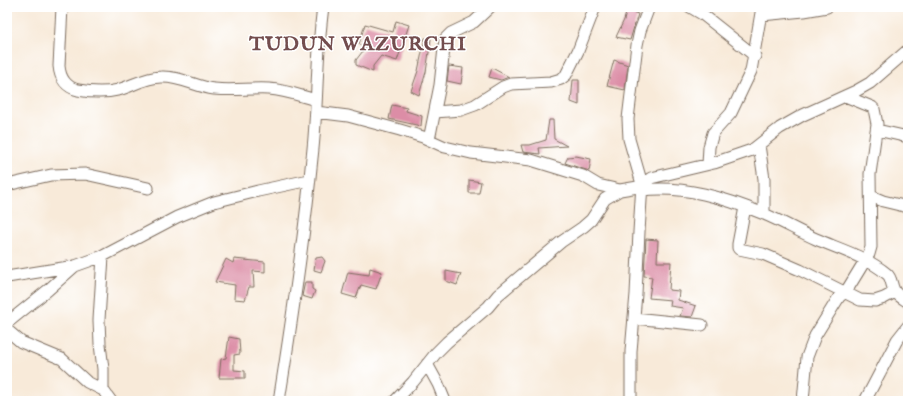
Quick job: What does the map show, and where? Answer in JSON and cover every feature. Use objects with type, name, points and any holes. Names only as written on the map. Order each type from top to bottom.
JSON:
[{"type":"street","points":[[62,7],[59,66],[60,74],[65,83],[74,89],[93,91],[117,90],[161,77],[179,79],[213,89],[269,89],[283,91],[316,100]]},
{"type":"street","points":[[280,401],[296,293],[309,180],[316,112],[319,48],[323,7]]},
{"type":"street","points":[[429,140],[440,85],[445,39],[451,33],[474,22],[490,7]]},
{"type":"street","points":[[435,112],[461,110],[475,105],[510,84],[551,82],[561,79],[566,75],[578,50],[595,7]]},
{"type":"street","points":[[631,401],[632,351],[642,187],[629,140],[628,119],[637,45],[640,31],[649,7]]},
{"type":"street","points":[[690,7],[702,14],[755,56]]},
{"type":"street","points":[[708,164],[709,147],[713,133],[724,122],[734,107],[751,71],[755,56],[762,11],[804,11],[827,7]]},
{"type":"street","points":[[642,187],[651,178],[708,164],[748,152],[774,132],[803,115],[846,96],[870,83],[906,54]]},
{"type":"street","points":[[803,401],[808,357],[812,344],[820,327],[839,298],[845,292],[865,260],[871,247],[870,174],[877,130],[876,117],[874,108],[846,96]]},
{"type":"street","points":[[316,112],[348,116],[400,130],[445,147],[471,154],[531,160],[583,176],[598,185],[620,190],[642,187],[694,191],[710,195],[764,214],[805,234],[865,260],[890,277],[895,292],[908,302]]},
{"type":"street","points":[[877,130],[908,137]]},
{"type":"street","points":[[759,145],[764,179],[764,214]]},
{"type":"street","points":[[7,185],[38,177],[59,174],[85,174],[148,188]]},
{"type":"street","points":[[7,277],[74,266],[103,256],[177,216],[214,202],[309,180]]},
{"type":"street","points":[[395,401],[446,342],[488,307],[498,295],[561,242],[583,227],[591,220],[605,199],[620,190]]},
{"type":"street","points":[[871,196],[883,201],[908,207]]},
{"type":"street","points":[[745,207],[738,248],[741,250],[763,254],[800,270],[860,300],[868,301],[884,298],[895,292]]},
{"type":"street","points":[[103,256],[99,320],[103,390]]},
{"type":"street","points":[[7,323],[48,290],[74,266]]},
{"type":"street","points":[[634,318],[702,325]]},
{"type":"street","points":[[865,401],[897,340],[908,326]]},
{"type":"street","points":[[7,330],[21,342],[62,358],[88,382],[103,390],[111,401]]},
{"type":"street","points":[[427,364],[441,390],[445,401]]},
{"type":"building","points":[[627,10],[638,14],[630,40],[616,37]]},
{"type":"building","points":[[396,21],[409,25],[397,61],[381,56],[373,66],[373,72],[356,65],[356,60],[366,47],[359,44],[365,24],[393,32]]},
{"type":"building","points":[[425,38],[431,39],[426,72],[419,95],[411,91],[418,71]]},
{"type":"building","points":[[614,60],[628,65],[625,90],[607,86]]},
{"type":"building","points":[[449,66],[463,68],[461,84],[447,81]]},
{"type":"building","points":[[492,68],[509,77],[501,80],[489,77]]},
{"type":"building","points":[[573,80],[579,80],[579,105],[571,102]]},
{"type":"building","points":[[392,105],[407,108],[406,111],[422,116],[421,126],[389,119]]},
{"type":"building","points":[[549,120],[553,120],[554,139],[567,146],[539,148],[540,154],[523,152],[521,145],[530,145],[546,140]]},
{"type":"building","points":[[576,156],[591,159],[589,171],[565,163],[568,157]]},
{"type":"building","points":[[469,180],[481,182],[479,193],[469,193]]},
{"type":"building","points":[[646,239],[658,240],[657,262],[671,262],[669,290],[679,291],[678,300],[696,306],[692,317],[680,316],[683,308],[670,306],[671,300],[649,298],[652,277],[644,276]]},
{"type":"building","points":[[322,257],[325,261],[321,272],[314,270],[316,258]]},
{"type":"building","points":[[226,259],[233,263],[234,259],[265,262],[265,272],[253,271],[254,287],[249,287],[245,300],[234,299],[235,285],[215,282]]},
{"type":"building","points":[[370,268],[382,272],[376,289],[361,285],[356,298],[342,294],[348,272],[369,275]]},
{"type":"building","points":[[446,271],[461,274],[457,285],[446,281]]},
{"type":"building","points":[[305,282],[312,282],[312,289],[315,291],[312,299],[302,296]]},
{"type":"building","points":[[229,337],[239,339],[240,354],[234,355],[234,370],[245,371],[245,378],[219,378],[221,359],[226,358]]},
{"type":"district","name":"TUDUN WAZURCHI","points":[[358,44]]}]
